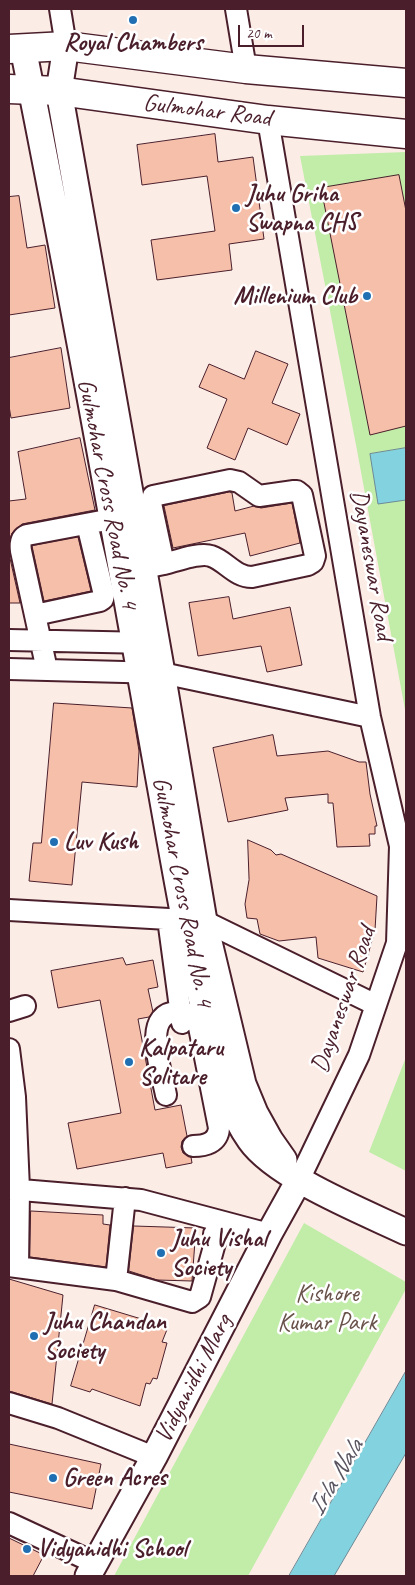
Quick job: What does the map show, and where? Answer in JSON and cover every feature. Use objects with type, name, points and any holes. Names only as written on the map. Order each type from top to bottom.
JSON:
[{"type":"main road","name":"Gulmohar Road","points":[[16,48],[66,46],[246,69],[397,82]]},
{"type":"main road","name":"Gulmohar Road","points":[[20,89],[59,91],[268,120],[402,133]]},
{"type":"street","points":[[60,9],[66,46]]},
{"type":"street","points":[[236,9],[246,69]]},
{"type":"street","name":"Gulmohar Cross Road No. 4","points":[[66,46],[59,91],[154,566],[146,643]]},
{"type":"street","name":"Gulmohar Cross Road No. 4","points":[[16,48],[20,89],[112,519],[146,643],[185,920],[199,990],[222,1082],[230,1105],[230,1129],[299,1180]]},
{"type":"street","name":"Dayaneswar Road","points":[[268,120],[370,717],[400,846],[397,943],[359,1055],[299,1180]]},
{"type":"street","points":[[226,480],[239,482],[258,496],[294,490],[297,490],[302,495],[315,556],[313,562],[308,565],[252,577],[244,577],[209,555],[154,566],[151,503],[153,496],[226,480]]},
{"type":"street","points":[[46,670],[21,551],[21,541],[23,537],[112,519]]},
{"type":"street","points":[[35,615],[103,599],[104,595],[87,524]]},
{"type":"street","points":[[9,640],[146,643]]},
{"type":"street","points":[[9,669],[151,673],[370,717]]},
{"type":"street","points":[[9,910],[185,920],[376,1005]]},
{"type":"street","points":[[181,1018],[185,920]]},
{"type":"street","name":"Gulmohar Cross Road No. 4","points":[[185,920],[254,1113],[270,1140],[299,1180]]},
{"type":"street","points":[[166,1095],[156,1030],[159,1021],[164,1016],[173,1012],[181,1018]]},
{"type":"street","points":[[181,1018],[189,1013],[195,1016],[198,1022],[230,1129],[206,1145],[194,1146]]},
{"type":"street","points":[[9,1049],[14,1189],[13,1266],[112,1279],[187,1301],[196,1300],[200,1297],[215,1243],[214,1234]]},
{"type":"street","points":[[299,1180],[406,1232]]},
{"type":"street","name":"Vidyanidhi Marg","points":[[92,1570],[154,1457],[269,1234],[299,1180]]},
{"type":"street","points":[[14,1189],[112,1193],[269,1234]]},
{"type":"street","points":[[112,1193],[112,1279]]},
{"type":"street","points":[[9,1403],[58,1418],[154,1457]]},
{"type":"street","points":[[9,1523],[92,1570]]},
{"type":"green space","name":"Millenium Club","points":[[406,152],[406,715],[300,156]]},
{"type":"green space","points":[[406,1057],[406,1171],[369,1152]]},
{"type":"green space","name":"Kishore Kumar Park","points":[[304,1223],[406,1282],[406,1289],[248,1576],[114,1576]]},
{"type":"water","points":[[406,448],[406,500],[378,504],[370,454]]},
{"type":"water","name":"Irla Nala","points":[[406,1371],[406,1453],[334,1576],[289,1576]]},
{"type":"building","name":"Juhu Griha Swapna CHS","points":[[215,134],[218,162],[253,157],[264,239],[229,244],[232,270],[157,280],[151,240],[215,231],[207,176],[142,185],[137,145]]},
{"type":"building","name":"Millenium Club","points":[[399,175],[406,211],[406,426],[370,435],[321,188]]},
{"type":"building","points":[[19,196],[27,248],[45,245],[55,308],[9,315],[9,197]]},
{"type":"building","points":[[61,348],[70,408],[11,418],[9,406],[9,358]]},
{"type":"building","points":[[256,351],[288,364],[272,403],[300,414],[287,445],[248,428],[235,460],[207,448],[227,399],[199,387],[209,364],[244,379]]},
{"type":"building","points":[[80,438],[95,510],[22,524],[12,533],[9,543],[9,501],[26,499],[18,452]]},
{"type":"building","points":[[232,493],[235,511],[254,506],[261,508],[292,503],[300,543],[250,556],[245,533],[173,548],[164,506]]},
{"type":"building","points":[[78,537],[91,591],[44,601],[32,546]]},
{"type":"building","points":[[9,554],[20,603],[9,603]]},
{"type":"building","points":[[229,597],[233,619],[290,607],[302,665],[267,672],[261,646],[198,656],[189,603]]},
{"type":"building","points":[[54,703],[132,708],[139,751],[137,787],[82,782],[72,885],[29,881],[33,843],[41,843]]},
{"type":"building","points":[[273,735],[277,756],[328,751],[359,762],[366,762],[377,826],[375,826],[375,834],[369,834],[370,846],[337,847],[333,803],[328,803],[328,794],[285,798],[288,810],[228,822],[213,748]]},
{"type":"building","points":[[248,840],[271,850],[276,855],[281,854],[377,896],[375,930],[363,972],[318,958],[316,937],[279,941],[260,934],[257,919],[247,918],[245,904],[249,880]]},
{"type":"building","name":"Kalpataru Solitare","points":[[123,958],[126,965],[153,960],[158,987],[148,989],[153,1012],[149,1017],[138,1019],[155,1110],[181,1105],[187,1136],[182,1141],[181,1147],[183,1153],[191,1157],[192,1163],[166,1168],[163,1153],[77,1169],[68,1123],[121,1113],[100,1000],[58,1008],[51,971]]},
{"type":"building","name":"Juhu Vishal Society","points":[[31,1211],[103,1215],[103,1224],[110,1225],[106,1267],[30,1257]]},
{"type":"building","name":"Juhu Vishal Society","points":[[134,1226],[196,1228],[192,1281],[157,1280],[129,1271]]},
{"type":"building","name":"Juhu Chandan Society","points":[[9,1279],[63,1295],[52,1404],[9,1391]]},
{"type":"building","points":[[95,1305],[168,1327],[162,1342],[167,1343],[157,1379],[153,1378],[150,1384],[146,1383],[140,1406],[92,1389],[90,1392],[71,1386]]},
{"type":"building","name":"Green Acres","points":[[9,1444],[101,1464],[92,1509],[9,1492]]},
{"type":"building","name":"Vidyanidhi School","points":[[9,1538],[44,1555],[33,1576],[9,1576]]},
{"type":"place","name":"Royal Chambers","points":[[133,20]]},
{"type":"place","name":"Juhu Griha Swapna CHS","points":[[236,208]]},
{"type":"place","name":"Millenium Club","points":[[367,296]]},
{"type":"place","name":"Luv Kush","points":[[54,842]]},
{"type":"place","name":"Kalpataru Solitare","points":[[129,1062]]},
{"type":"place","name":"Juhu Vishal Society","points":[[161,1253]]},
{"type":"place","name":"Juhu Chandan Society","points":[[34,1336]]},
{"type":"place","name":"Green Acres","points":[[53,1478]]},
{"type":"place","name":"Vidyanidhi School","points":[[27,1549]]}]
